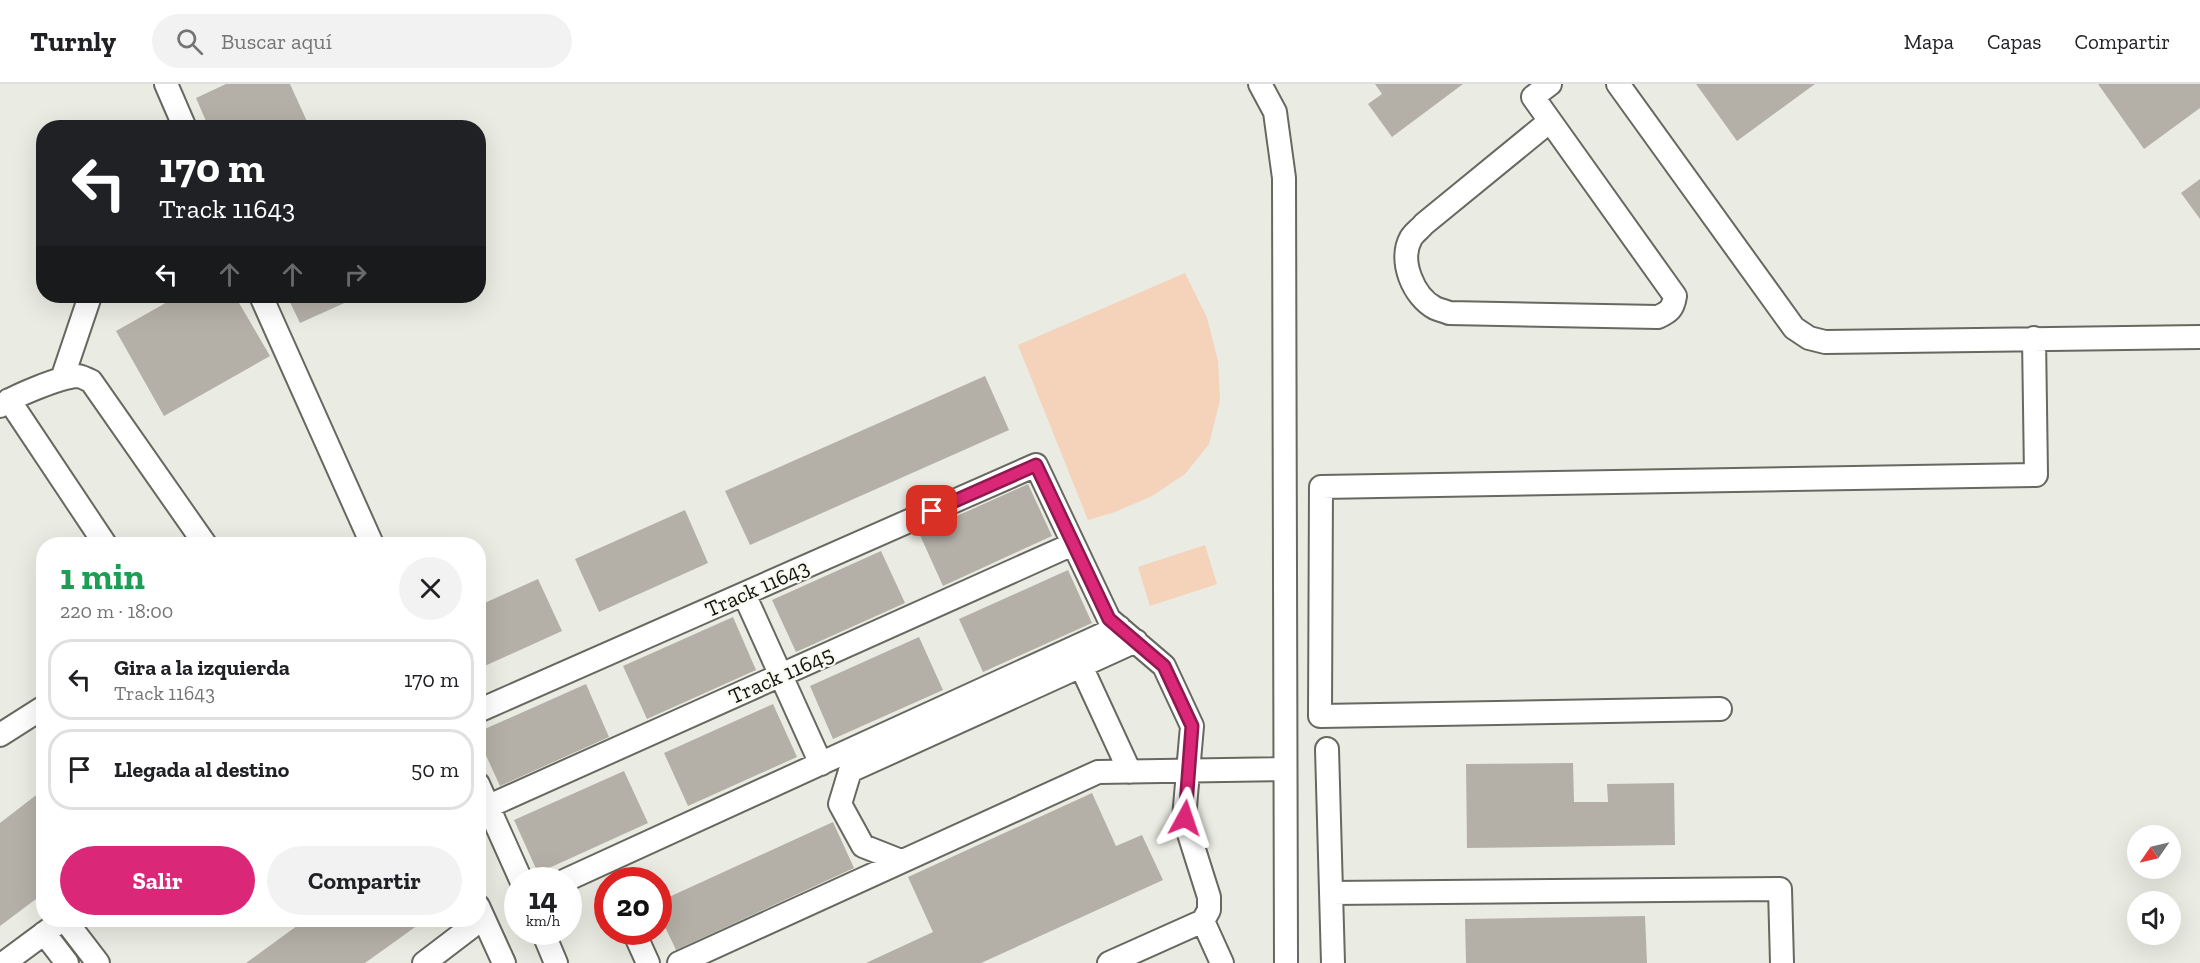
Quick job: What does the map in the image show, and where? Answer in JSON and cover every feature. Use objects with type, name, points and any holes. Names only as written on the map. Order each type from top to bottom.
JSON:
[{"type":"street","points":[[166,84],[182,120]]},
{"type":"street","points":[[1260,84],[1275,112],[1284,178],[1287,963]]},
{"type":"street","points":[[1550,84],[1533,97],[1675,296],[1670,311],[1658,317],[1449,313],[1434,308],[1421,297],[1410,278],[1407,254],[1411,239],[1424,224],[1550,121]]},
{"type":"street","points":[[1618,84],[1794,328],[1809,339],[1825,342],[2200,337]]},
{"type":"street","points":[[62,379],[88,303]]},
{"type":"street","points":[[264,303],[369,537]]},
{"type":"street","points":[[1720,709],[1320,716],[1322,487],[2036,474],[2034,338]]},
{"type":"street","points":[[100,537],[4,403],[62,379],[78,376],[91,381],[200,537]]},
{"type":"street","name":"Track 11643","points":[[486,707],[1036,465],[1073,544]]},
{"type":"street","points":[[1073,544],[1109,619],[1164,666],[1192,726],[1185,818],[1209,897],[1209,910],[1203,921],[1109,963]]},
{"type":"street","name":"Track 11645","points":[[489,806],[1073,544]]},
{"type":"street","points":[[744,594],[821,764]]},
{"type":"street","points":[[901,861],[863,846],[840,804],[850,771],[1081,666],[1127,634]]},
{"type":"street","points":[[616,867],[821,764],[1127,634]]},
{"type":"street","points":[[1081,666],[1130,772]]},
{"type":"street","points":[[0,735],[36,712]]},
{"type":"street","points":[[1328,749],[1333,963]]},
{"type":"street","points":[[680,963],[1098,772],[1285,769]]},
{"type":"street","points":[[486,800],[515,867]]},
{"type":"street","points":[[1331,893],[1780,889],[1782,963]]},
{"type":"street","points":[[1203,921],[1222,963]]},
{"type":"street","points":[[486,923],[504,963]]},
{"type":"street","points":[[4,963],[53,927]]},
{"type":"street","points":[[58,927],[67,963]]},
{"type":"street","points":[[60,927],[98,963]]},
{"type":"street","points":[[424,963],[464,927]]},
{"type":"street","points":[[548,945],[556,963]]},
{"type":"street","points":[[640,945],[648,963]]},
{"type":"shaded area","points":[[1185,273],[1207,318],[1218,361],[1220,400],[1209,444],[1185,474],[1152,496],[1115,512],[1088,520],[1018,345]]},
{"type":"shaded area","points":[[1205,545],[1217,584],[1150,606],[1138,567]]},
{"type":"building","points":[[226,84],[290,84],[306,120],[206,120],[196,98]]},
{"type":"building","points":[[1375,84],[1463,84],[1392,137],[1368,104],[1382,94]]},
{"type":"building","points":[[1696,84],[1815,84],[1737,141]]},
{"type":"building","points":[[2098,84],[2200,84],[2200,108],[2144,149]]},
{"type":"building","points":[[2200,179],[2200,219],[2181,193]]},
{"type":"building","points":[[166,303],[239,303],[270,356],[164,416],[116,331]]},
{"type":"building","points":[[290,303],[344,303],[300,323]]},
{"type":"building","points":[[985,376],[1009,430],[750,545],[725,491]]},
{"type":"building","points":[[1028,484],[1052,536],[943,586],[919,533]]},
{"type":"building","points":[[685,510],[708,563],[599,612],[575,559]]},
{"type":"building","points":[[881,551],[905,603],[796,652],[772,600]]},
{"type":"building","points":[[1068,570],[1092,623],[983,672],[959,619]]},
{"type":"building","points":[[538,579],[562,631],[486,665],[486,602]]},
{"type":"building","points":[[733,617],[756,670],[647,719],[623,666]]},
{"type":"building","points":[[919,637],[943,690],[833,739],[810,686]]},
{"type":"building","points":[[586,684],[609,737],[500,786],[486,755],[486,728]]},
{"type":"building","points":[[773,704],[797,757],[688,806],[664,753]]},
{"type":"building","points":[[1573,763],[1574,802],[1608,802],[1607,784],[1674,783],[1675,845],[1467,848],[1466,764]]},
{"type":"building","points":[[624,771],[648,823],[551,867],[535,867],[514,820]]},
{"type":"building","points":[[1092,793],[1116,846],[1142,835],[1163,880],[981,963],[866,963],[933,932],[908,877]]},
{"type":"building","points":[[36,795],[36,899],[0,926],[0,823]]},
{"type":"building","points":[[833,822],[854,868],[676,950],[672,942],[672,896]]},
{"type":"building","points":[[1645,916],[1647,963],[1466,963],[1465,919]]},
{"type":"building","points":[[295,927],[415,927],[365,963],[246,963]]},
{"type":"route","points":[[932,511],[1036,465],[1109,619],[1164,666],[1192,726],[1185,818]]}]
